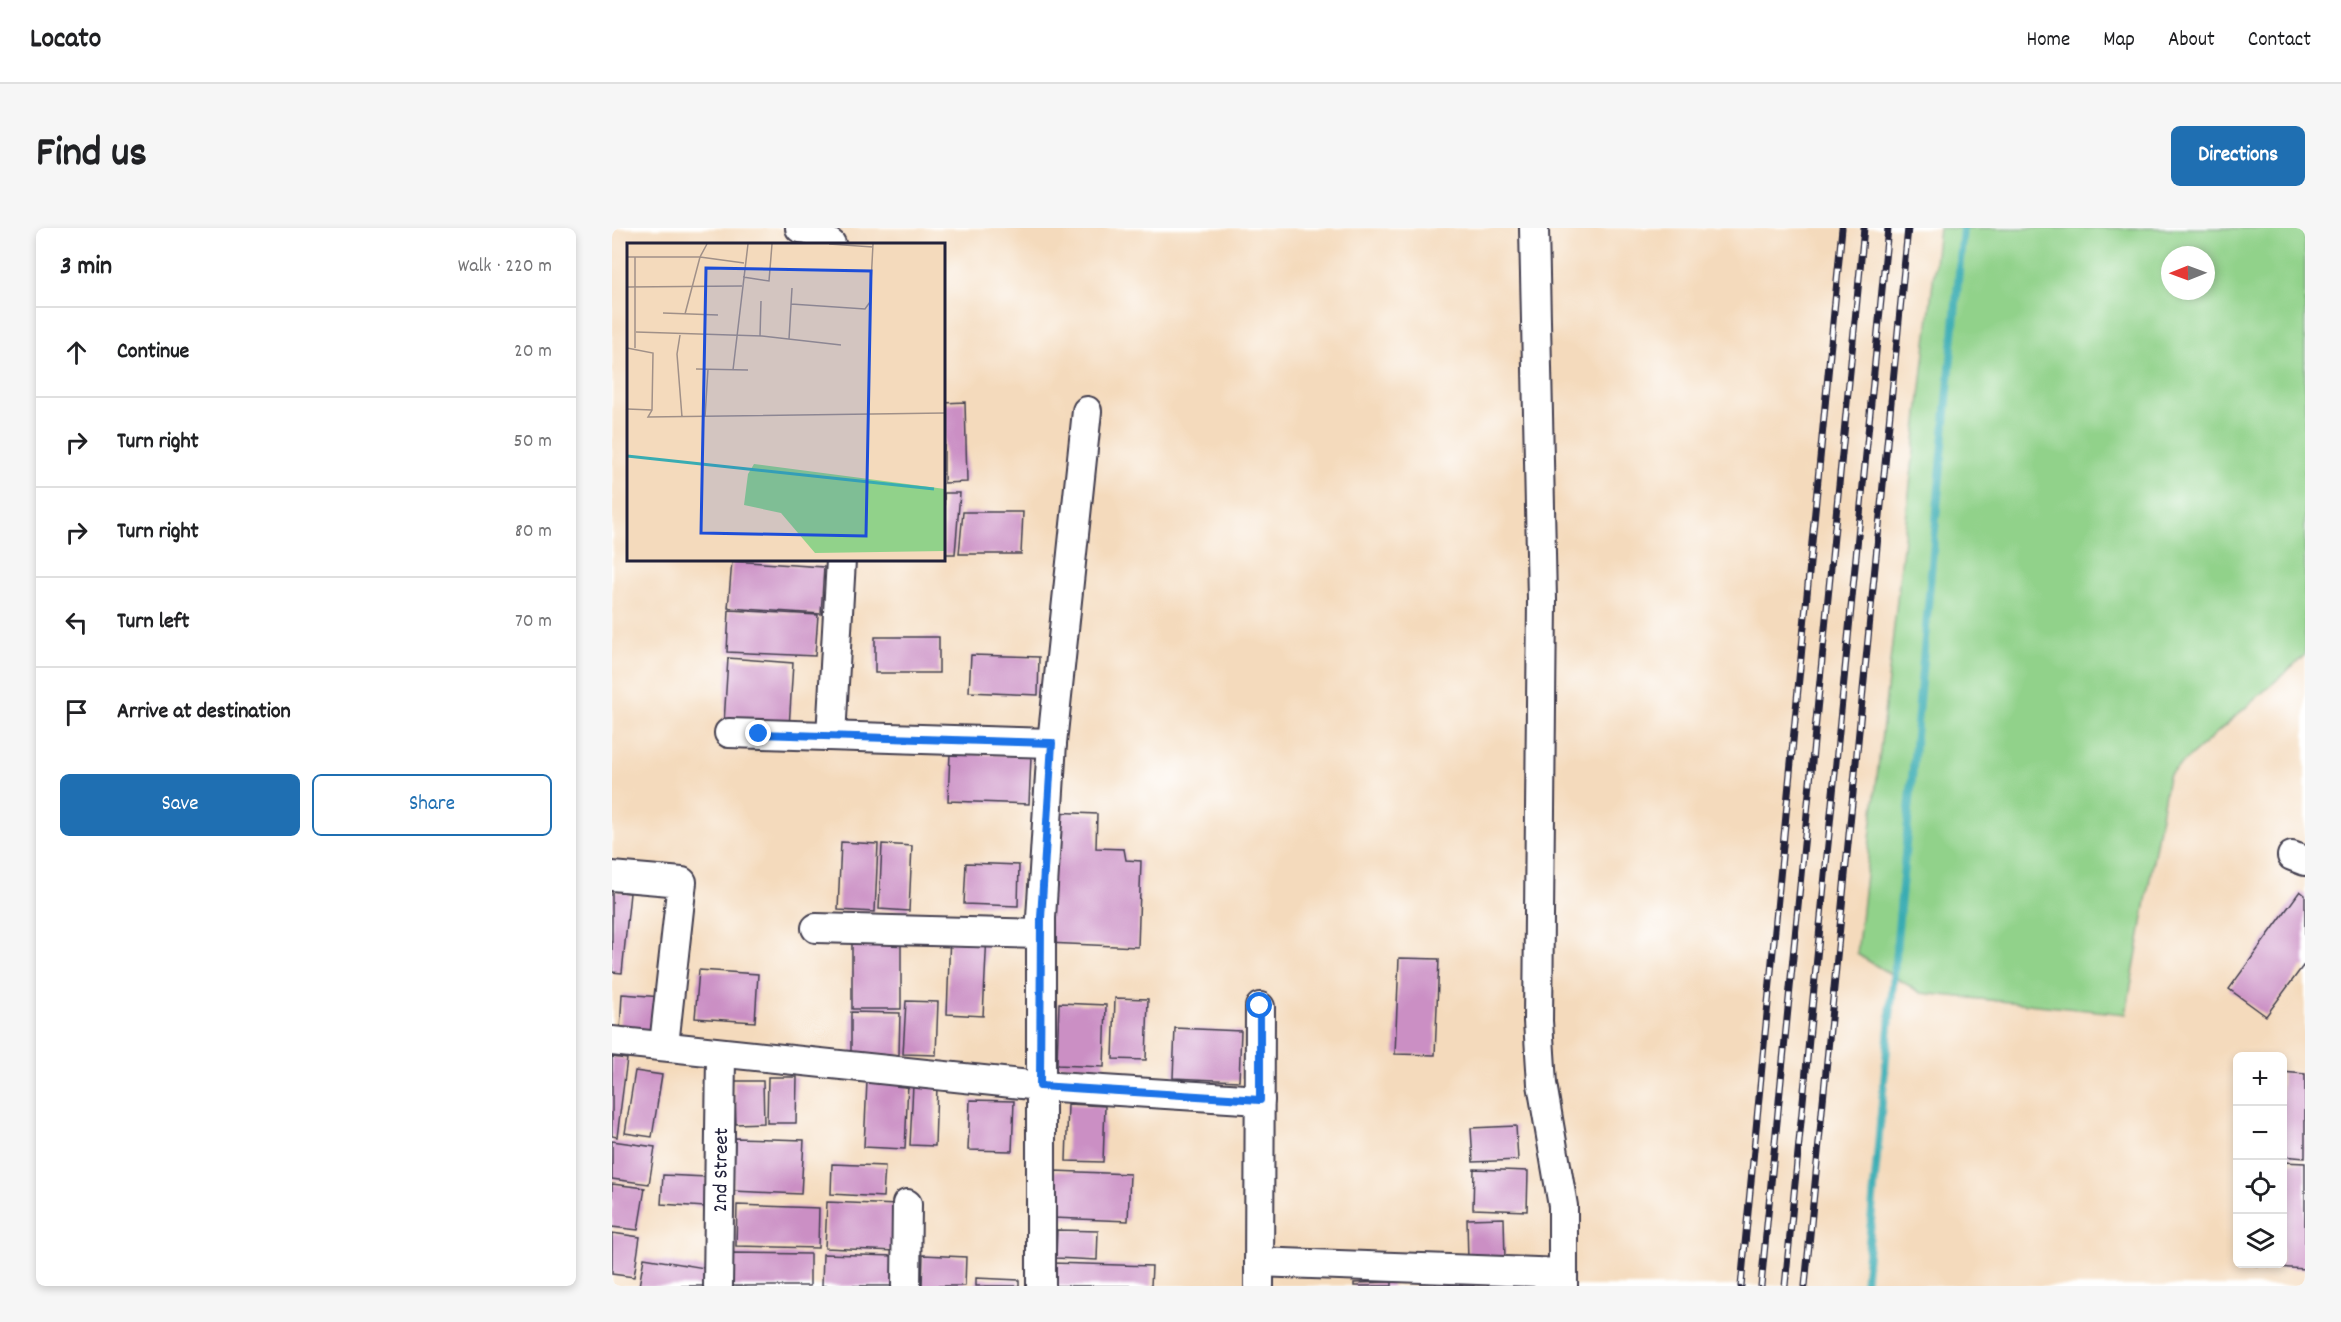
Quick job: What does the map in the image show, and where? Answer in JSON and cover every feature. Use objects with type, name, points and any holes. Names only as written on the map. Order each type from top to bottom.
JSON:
[{"type":"street","points":[[800,228],[809,229],[830,243]]},
{"type":"street","points":[[1260,1006],[1259,1274],[1563,1279],[1563,1206],[1542,1084],[1538,1021],[1542,600],[1534,228]]},
{"type":"street","points":[[1041,1286],[1041,933],[1052,743],[1087,411]]},
{"type":"street","points":[[831,736],[841,561]]},
{"type":"street","points":[[729,733],[1052,743]]},
{"type":"street","points":[[612,876],[682,882],[664,1045]]},
{"type":"street","points":[[816,928],[1041,933]]},
{"type":"street","points":[[612,1041],[664,1045],[721,1055],[1040,1086],[1260,1100]]},
{"type":"street","name":"2nd Street","points":[[718,1286],[721,1055]]},
{"type":"street","points":[[906,1286],[907,1204]]},
{"type":"green space","points":[[1939,228],[2305,228],[2305,655],[2168,776],[2126,1014],[1921,993],[1857,954]]},
{"type":"building","points":[[965,402],[967,482],[945,483],[945,403]]},
{"type":"building","points":[[945,493],[960,493],[955,554],[945,554]]},
{"type":"building","points":[[963,512],[1023,512],[1021,554],[959,554]]},
{"type":"building","points":[[732,561],[824,567],[821,614],[728,608]]},
{"type":"building","points":[[729,610],[818,615],[815,656],[727,652]]},
{"type":"building","points":[[875,637],[939,637],[939,673],[875,673]]},
{"type":"building","points":[[971,655],[1039,657],[1038,695],[969,692]]},
{"type":"building","points":[[728,658],[793,663],[789,728],[724,723]]},
{"type":"building","points":[[950,753],[1031,756],[1029,804],[948,801]]},
{"type":"building","points":[[1052,812],[1097,814],[1096,848],[1124,849],[1126,860],[1141,861],[1138,947],[1047,943]]},
{"type":"building","points":[[841,842],[878,844],[875,912],[838,910]]},
{"type":"building","points":[[882,844],[912,846],[909,911],[879,909]]},
{"type":"building","points":[[966,863],[1019,865],[1018,906],[964,904]]},
{"type":"building","points":[[612,891],[630,893],[622,973],[612,972]]},
{"type":"building","points":[[2300,891],[2305,895],[2305,968],[2303,966],[2266,1016],[2229,989]]},
{"type":"building","points":[[950,933],[987,934],[983,1016],[947,1014]]},
{"type":"building","points":[[852,938],[901,938],[901,1009],[852,1009]]},
{"type":"building","points":[[1399,958],[1439,959],[1435,1055],[1395,1054]]},
{"type":"building","points":[[699,970],[758,974],[755,1022],[695,1018]]},
{"type":"building","points":[[622,994],[662,997],[660,1035],[620,1032]]},
{"type":"building","points":[[1115,998],[1148,999],[1146,1060],[1113,1059]]},
{"type":"building","points":[[906,1001],[938,1002],[936,1055],[903,1054]]},
{"type":"building","points":[[1059,1003],[1106,1005],[1104,1067],[1057,1065]]},
{"type":"building","points":[[851,1012],[900,1013],[899,1056],[851,1055]]},
{"type":"building","points":[[1175,1028],[1241,1031],[1239,1081],[1173,1078]]},
{"type":"building","points":[[612,1057],[627,1059],[617,1137],[612,1136]]},
{"type":"building","points":[[635,1071],[662,1075],[652,1137],[625,1133]]},
{"type":"building","points":[[2287,1072],[2305,1074],[2305,1158],[2287,1156]]},
{"type":"building","points":[[768,1077],[797,1077],[796,1123],[767,1123]]},
{"type":"building","points":[[734,1081],[763,1081],[764,1123],[736,1124]]},
{"type":"building","points":[[867,1081],[908,1083],[905,1149],[864,1147]]},
{"type":"building","points":[[913,1085],[937,1086],[935,1146],[910,1145]]},
{"type":"building","points":[[970,1100],[1014,1101],[1012,1151],[968,1150]]},
{"type":"building","points":[[1068,1104],[1105,1106],[1103,1162],[1066,1161]]},
{"type":"building","points":[[1516,1126],[1518,1160],[1473,1162],[1471,1128]]},
{"type":"building","points":[[735,1138],[804,1140],[801,1194],[733,1191]]},
{"type":"building","points":[[612,1141],[655,1147],[649,1184],[612,1179]]},
{"type":"building","points":[[2287,1162],[2305,1163],[2305,1269],[2287,1268]]},
{"type":"building","points":[[832,1164],[885,1166],[883,1197],[831,1194]]},
{"type":"building","points":[[1474,1169],[1528,1171],[1527,1211],[1473,1209]]},
{"type":"building","points":[[1054,1171],[1130,1174],[1128,1221],[1053,1218]]},
{"type":"building","points":[[663,1175],[707,1177],[705,1207],[661,1204]]},
{"type":"building","points":[[612,1184],[645,1188],[638,1230],[612,1227]]},
{"type":"building","points":[[827,1202],[898,1205],[896,1251],[825,1248]]},
{"type":"building","points":[[737,1205],[819,1208],[818,1248],[736,1246]]},
{"type":"building","points":[[1504,1218],[1505,1261],[1468,1262],[1467,1219]]},
{"type":"building","points":[[1057,1230],[1098,1231],[1097,1260],[1056,1258]]},
{"type":"building","points":[[612,1233],[640,1237],[634,1277],[612,1274]]},
{"type":"building","points":[[732,1253],[810,1254],[810,1286],[732,1286]]},
{"type":"building","points":[[823,1254],[896,1256],[895,1286],[822,1286]]},
{"type":"building","points":[[923,1255],[966,1257],[965,1286],[922,1286]]},
{"type":"building","points":[[644,1258],[711,1269],[708,1286],[639,1286]]},
{"type":"building","points":[[1052,1263],[1152,1266],[1151,1286],[1051,1286]]},
{"type":"building","points":[[976,1278],[1019,1280],[1019,1286],[976,1286]]},
{"type":"building","points":[[1473,1279],[1474,1286],[1436,1286],[1435,1281]]},
{"type":"building","points":[[1392,1282],[1392,1286],[1354,1286],[1354,1283]]},
{"type":"waterway","points":[[1865,1286],[1963,228]]},
{"type":"railway","points":[[1741,1286],[1842,228]]},
{"type":"railway","points":[[1761,1286],[1864,228]]},
{"type":"railway","points":[[1785,1286],[1888,228]]},
{"type":"railway","points":[[1805,1286],[1908,228]]},
{"type":"route","points":[[759,734],[1052,743],[1041,918],[1040,1086],[1260,1100],[1260,1006]]}]
